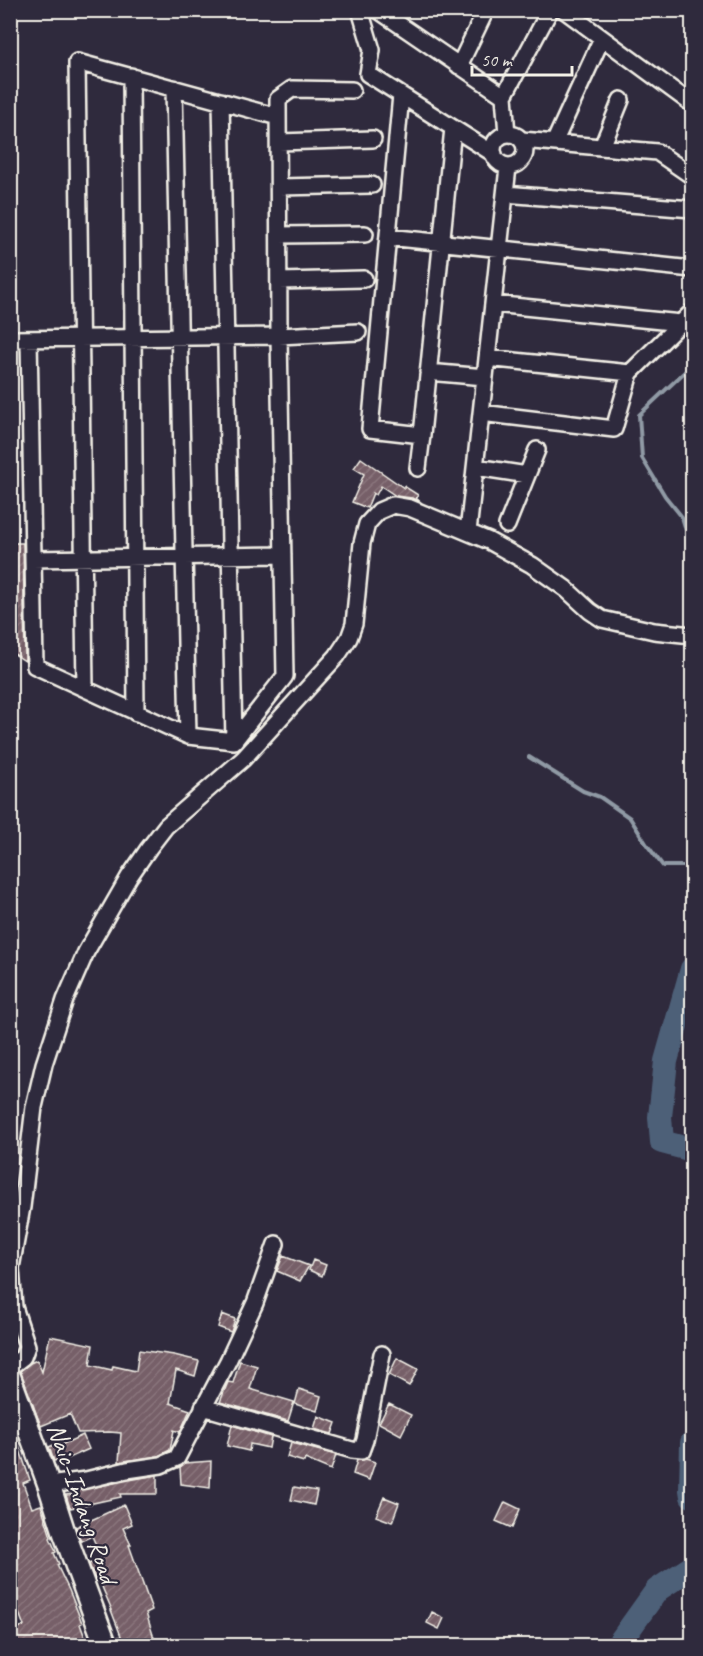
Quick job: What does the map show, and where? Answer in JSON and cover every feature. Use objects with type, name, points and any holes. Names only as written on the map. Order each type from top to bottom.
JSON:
[{"type":"main road","name":"Naic–Indang Road","points":[[10,1378],[106,1646]]},
{"type":"street","points":[[360,10],[372,50],[368,74],[494,154]]},
{"type":"street","points":[[378,10],[504,96],[515,137],[525,151],[518,164],[508,167],[499,163],[493,149],[498,139],[515,137],[554,143],[657,152],[693,176]]},
{"type":"street","points":[[504,96],[550,10]]},
{"type":"street","points":[[564,10],[693,104]]},
{"type":"street","points":[[459,66],[480,13]]},
{"type":"street","points":[[554,143],[603,38]]},
{"type":"street","points":[[86,689],[77,62],[278,117]]},
{"type":"street","points":[[131,76],[136,712]]},
{"type":"street","points":[[174,88],[188,736]]},
{"type":"street","points":[[234,741],[285,676],[279,336],[278,99],[292,89],[351,90]]},
{"type":"street","points":[[400,95],[370,429],[422,435]]},
{"type":"street","points":[[602,147],[621,100]]},
{"type":"street","points":[[221,101],[234,741]]},
{"type":"street","points":[[418,468],[453,128]]},
{"type":"street","points":[[279,142],[373,139]]},
{"type":"street","points":[[468,532],[508,167]]},
{"type":"street","points":[[279,187],[372,185]]},
{"type":"street","points":[[505,194],[693,209]]},
{"type":"street","points":[[279,235],[365,234]]},
{"type":"street","points":[[388,237],[693,269]]},
{"type":"street","points":[[279,281],[364,279]]},
{"type":"street","points":[[493,304],[681,323]]},
{"type":"street","points":[[482,413],[614,429],[630,374],[693,312]]},
{"type":"street","points":[[10,339],[279,336],[358,332]]},
{"type":"street","points":[[29,339],[35,666],[188,736],[234,741]]},
{"type":"street","points":[[487,358],[630,374]]},
{"type":"street","points":[[428,372],[485,377]]},
{"type":"street","points":[[507,525],[537,450]]},
{"type":"street","points":[[476,467],[527,475]]},
{"type":"street","points":[[10,1367],[23,1357],[27,1346],[14,1306],[11,1268],[22,1207],[34,1107],[44,1064],[65,1000],[86,952],[129,877],[166,826],[243,759],[337,656],[349,638],[354,624],[364,534],[367,524],[379,511],[393,505],[410,508],[489,541],[566,589],[602,619],[654,631],[693,635]]},
{"type":"street","points":[[33,559],[283,555]]},
{"type":"street","points":[[49,1485],[161,1465],[173,1461],[179,1455],[255,1303],[276,1244]]},
{"type":"street","points":[[203,1407],[361,1451],[382,1354]]},
{"type":"building","points":[[361,458],[418,495],[416,498],[422,503],[412,498],[396,496],[381,486],[376,495],[373,493],[367,508],[352,502],[364,474],[354,468]]},
{"type":"building","points":[[10,543],[23,543],[25,661],[10,651]]},
{"type":"building","points":[[283,1256],[309,1266],[300,1281],[277,1271]]},
{"type":"building","points":[[313,1260],[326,1265],[322,1276],[309,1270]]},
{"type":"building","points":[[222,1314],[235,1319],[231,1332],[218,1327]]},
{"type":"building","points":[[50,1336],[93,1345],[90,1365],[112,1370],[113,1366],[136,1371],[139,1350],[199,1361],[195,1376],[176,1370],[170,1403],[190,1410],[180,1432],[174,1430],[170,1450],[158,1456],[119,1462],[121,1433],[78,1433],[70,1414],[41,1426],[20,1371],[37,1360],[42,1372]]},
{"type":"building","points":[[397,1358],[418,1369],[409,1386],[389,1375]]},
{"type":"building","points":[[240,1361],[257,1366],[250,1389],[294,1402],[288,1421],[220,1402],[228,1382],[233,1383]]},
{"type":"building","points":[[299,1389],[321,1396],[317,1411],[295,1404]]},
{"type":"building","points":[[389,1404],[411,1415],[401,1435],[379,1423]]},
{"type":"building","points":[[318,1416],[336,1423],[332,1434],[314,1429]]},
{"type":"building","points":[[232,1425],[271,1437],[269,1448],[250,1444],[249,1451],[227,1446]]},
{"type":"building","points":[[10,1426],[12,1426],[30,1480],[23,1483],[32,1508],[41,1505],[56,1552],[54,1553],[59,1564],[57,1565],[82,1623],[80,1624],[87,1643],[81,1646],[10,1646],[10,1631],[24,1626],[14,1600],[18,1598],[10,1582]]},
{"type":"building","points":[[83,1435],[89,1449],[69,1458],[68,1456],[54,1461],[49,1447],[58,1443],[59,1446]]},
{"type":"building","points":[[291,1443],[336,1455],[331,1470],[305,1459],[304,1462],[287,1457]]},
{"type":"building","points":[[366,1459],[375,1462],[369,1480],[353,1474],[357,1460]]},
{"type":"building","points":[[211,1461],[210,1488],[181,1484],[180,1467],[185,1463]]},
{"type":"building","points":[[157,1475],[157,1494],[120,1494],[121,1497],[70,1508],[66,1495],[76,1494],[75,1491]]},
{"type":"building","points":[[294,1487],[317,1491],[314,1505],[291,1500]]},
{"type":"building","points":[[384,1497],[399,1503],[392,1522],[376,1516]]},
{"type":"building","points":[[505,1502],[520,1509],[512,1528],[496,1521]]},
{"type":"building","points":[[124,1505],[132,1524],[123,1528],[131,1545],[129,1545],[152,1610],[146,1613],[155,1641],[141,1646],[118,1646],[116,1638],[121,1636],[112,1610],[89,1564],[102,1559],[92,1536],[81,1541],[76,1527]]},
{"type":"building","points":[[432,1612],[444,1618],[439,1629],[427,1623]]},
{"type":"waterway","points":[[692,365],[639,415],[642,458],[665,496],[682,517],[692,550]]},
{"type":"waterway","points":[[529,757],[583,791],[600,797],[630,818],[663,866],[692,868]]},
{"type":"waterway","points":[[692,969],[666,1061],[660,1117],[662,1142],[692,1150]]},
{"type":"waterway","points":[[692,1443],[692,1496]]},
{"type":"waterway","points":[[617,1646],[657,1590],[692,1567]]}]
